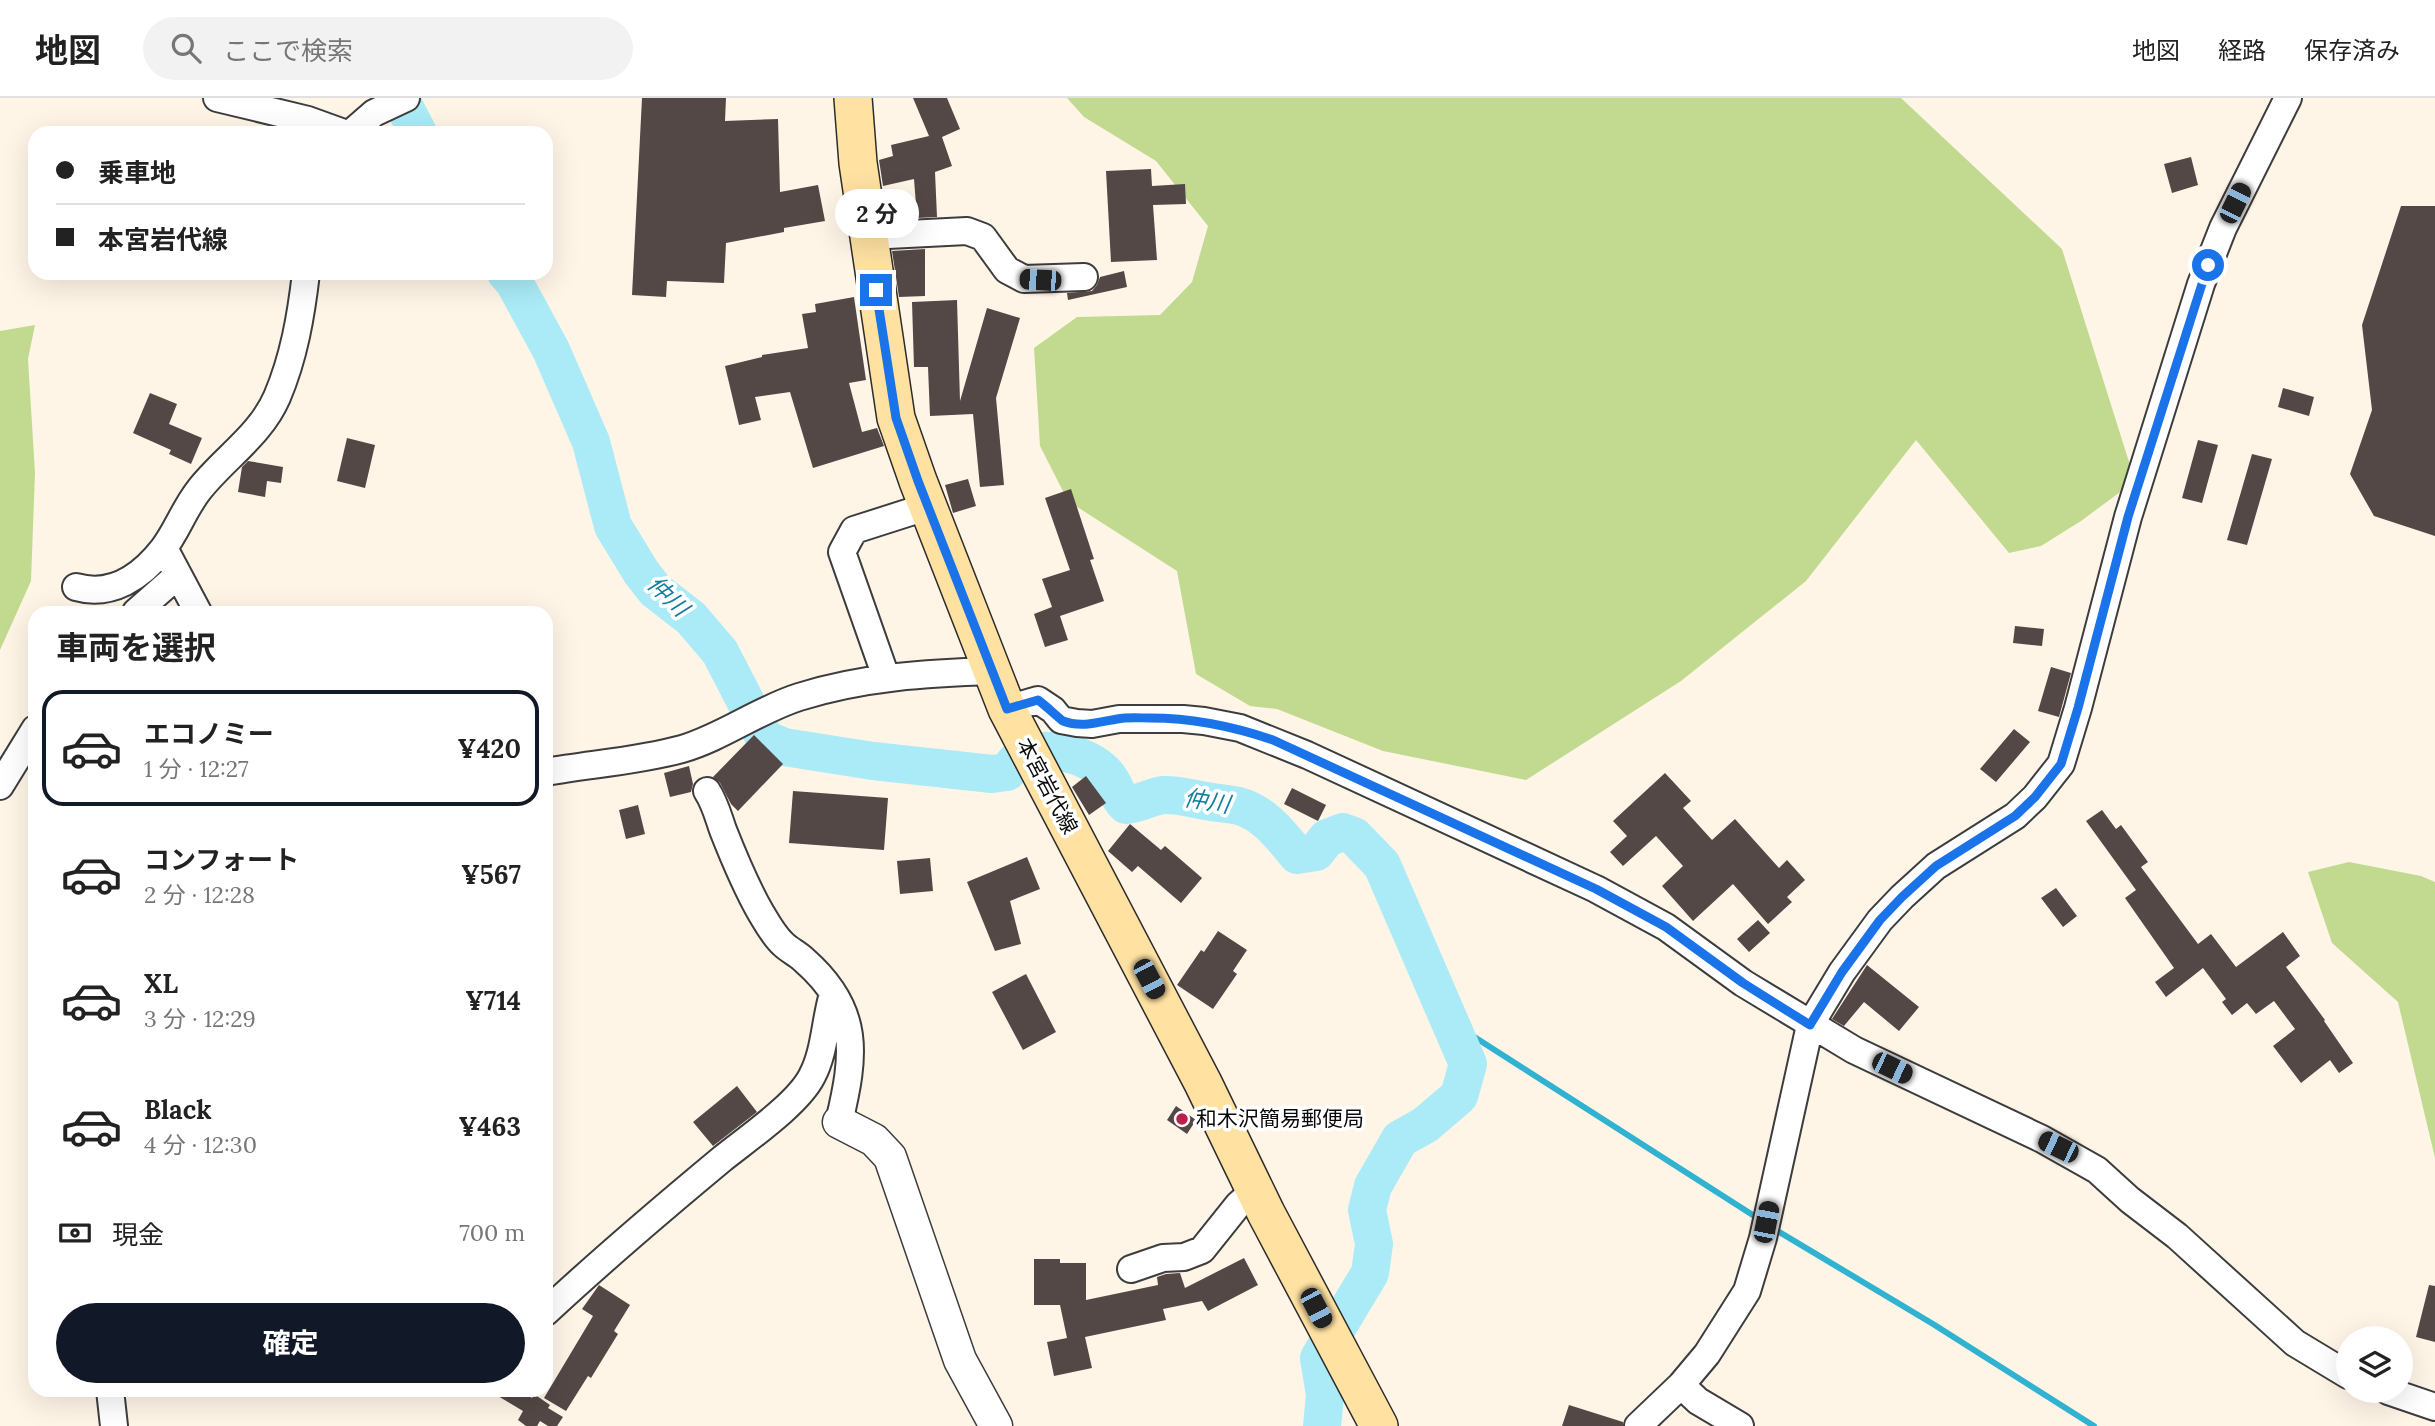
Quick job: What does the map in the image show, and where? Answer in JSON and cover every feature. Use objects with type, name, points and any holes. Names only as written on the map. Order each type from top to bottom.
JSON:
[{"type":"main road","name":"本宮岩代線","points":[[853,98],[858,163],[896,418],[1007,709],[1379,1426]]},
{"type":"street","points":[[217,98],[324,126]]},
{"type":"street","points":[[359,126],[374,113],[406,98]]},
{"type":"street","points":[[1638,1426],[1681,1385],[1707,1354],[1747,1291],[1763,1238],[1810,1025],[1842,972],[1880,920],[1902,897],[1936,866],[2015,816],[2035,797],[2061,764],[2128,517],[2200,284],[2223,228],[2288,98]]},
{"type":"street","points":[[868,236],[967,231],[983,237],[1007,270],[1024,279],[1084,277]]},
{"type":"street","points":[[76,587],[107,590],[129,580],[149,565],[164,548],[200,489],[263,423],[277,396],[296,345],[305,280]]},
{"type":"street","points":[[886,677],[842,552],[854,530],[929,506]]},
{"type":"street","points":[[164,548],[194,606]]},
{"type":"street","points":[[143,606],[177,576]]},
{"type":"street","points":[[553,771],[643,758],[685,748],[798,697],[886,677],[994,671]]},
{"type":"street","points":[[1007,709],[1038,700],[1053,710],[1061,720],[1077,723],[1092,724],[1119,719],[1204,721],[1240,729],[1273,740],[1596,889],[1666,927],[1743,983],[1854,1050],[2074,1155],[2097,1170],[2130,1200],[2177,1236],[2295,1343],[2336,1368]]},
{"type":"street","points":[[0,786],[28,740]]},
{"type":"street","points":[[707,791],[714,801],[748,891],[763,916],[781,942],[805,961],[833,994],[848,1025],[851,1055],[839,1122],[874,1140],[890,1157],[960,1360],[996,1426]]},
{"type":"street","points":[[553,1306],[686,1188],[790,1103],[812,1077],[824,1039],[833,994]]},
{"type":"street","points":[[1131,1269],[1164,1258],[1184,1257],[1202,1250],[1238,1205],[1255,1190]]},
{"type":"street","points":[[1681,1385],[1698,1401],[1740,1426]]},
{"type":"street","points":[[111,1397],[114,1426]]},
{"type":"street","points":[[2413,1400],[2435,1407]]},
{"type":"green space","points":[[1067,98],[1901,98],[2062,249],[2135,481],[2081,521],[2041,546],[2009,553],[1916,440],[1806,581],[1681,681],[1526,780],[1383,751],[1277,709],[1250,706],[1196,674],[1177,571],[1068,501],[1040,446],[1034,348],[1077,317],[1160,315],[1192,282],[1208,226],[1156,161],[1084,117]]},
{"type":"green space","points":[[35,325],[28,359],[35,473],[31,581],[0,650],[0,331]]},
{"type":"green space","points":[[2349,862],[2421,876],[2435,882],[2435,1158],[2398,1002],[2332,943],[2308,872]]},
{"type":"building","points":[[642,98],[726,98],[725,121],[778,119],[780,192],[818,185],[825,221],[726,243],[724,283],[667,281],[666,297],[632,295]]},
{"type":"building","points":[[913,98],[947,98],[960,129],[942,137],[952,166],[935,172],[937,217],[917,218],[914,179],[883,186],[879,160],[893,156],[891,145],[929,136]]},
{"type":"building","points":[[2191,157],[2198,185],[2172,193],[2164,164]]},
{"type":"building","points":[[1151,169],[1152,186],[1185,184],[1186,204],[1153,205],[1157,260],[1111,262],[1106,171]]},
{"type":"building","points":[[2401,206],[2435,206],[2435,536],[2374,516],[2350,474],[2372,410],[2362,325]]},
{"type":"building","points":[[925,249],[925,296],[899,297],[892,251]]},
{"type":"building","points":[[1124,271],[1127,287],[1068,300],[1067,293],[1092,291],[1100,277]]},
{"type":"building","points":[[854,297],[866,380],[849,383],[862,432],[877,428],[884,446],[813,468],[790,392],[755,397],[761,420],[739,425],[725,366],[762,355],[808,348],[802,314],[816,312],[815,304]]},
{"type":"building","points":[[957,300],[960,401],[987,308],[1020,318],[996,398],[1004,485],[980,487],[973,414],[930,416],[928,367],[914,367],[912,302]]},
{"type":"building","points":[[2283,388],[2314,397],[2309,416],[2278,407]]},
{"type":"building","points":[[150,393],[177,404],[169,424],[202,438],[191,464],[169,454],[171,450],[133,433]]},
{"type":"building","points":[[347,438],[375,445],[365,488],[337,481]]},
{"type":"building","points":[[2198,440],[2218,445],[2202,503],[2182,498]]},
{"type":"building","points":[[2252,454],[2272,459],[2247,545],[2227,540]]},
{"type":"building","points":[[248,461],[283,467],[281,483],[267,481],[265,497],[238,492],[242,467]]},
{"type":"building","points":[[968,479],[976,506],[953,513],[945,485]]},
{"type":"building","points":[[1071,489],[1094,559],[1090,560],[1104,601],[1060,616],[1068,640],[1045,647],[1034,614],[1052,607],[1042,579],[1070,570],[1045,498]]},
{"type":"building","points":[[2015,626],[2044,629],[2042,646],[2013,643]]},
{"type":"building","points":[[2051,667],[2071,673],[2059,717],[2038,711]]},
{"type":"building","points":[[2014,729],[2030,742],[1996,782],[1980,769]]},
{"type":"building","points":[[754,735],[783,764],[738,811],[713,777]]},
{"type":"building","points":[[689,766],[693,784],[691,792],[670,797],[664,773]]},
{"type":"building","points":[[1665,773],[1691,801],[1683,808],[1712,840],[1735,819],[1779,868],[1787,860],[1805,880],[1787,897],[1792,902],[1768,924],[1733,884],[1693,921],[1662,886],[1683,866],[1656,836],[1623,866],[1610,852],[1627,836],[1613,821]]},
{"type":"building","points":[[1086,776],[1106,803],[1089,815],[1072,787]]},
{"type":"building","points":[[1292,788],[1326,805],[1318,821],[1284,804]]},
{"type":"building","points":[[793,791],[888,798],[884,850],[789,843]]},
{"type":"building","points":[[638,805],[645,834],[626,839],[619,810]]},
{"type":"building","points":[[2102,810],[2116,829],[2121,825],[2148,862],[2141,867],[2198,944],[2211,934],[2236,967],[2283,932],[2300,956],[2286,967],[2353,1063],[2339,1073],[2330,1060],[2301,1083],[2273,1046],[2295,1029],[2274,1001],[2256,1014],[2247,1003],[2232,1015],[2222,1002],[2226,999],[2203,968],[2166,997],[2155,982],[2174,968],[2125,898],[2136,890],[2086,821]]},
{"type":"building","points":[[1130,824],[1161,850],[1165,846],[1202,878],[1181,903],[1138,866],[1132,872],[1108,851]]},
{"type":"building","points":[[1027,857],[1040,889],[1010,901],[1021,944],[995,951],[967,882]]},
{"type":"building","points":[[930,858],[933,891],[900,894],[897,861]]},
{"type":"building","points":[[2056,888],[2077,916],[2063,927],[2041,898]]},
{"type":"building","points":[[1758,920],[1770,933],[1749,952],[1737,939]]},
{"type":"building","points":[[1218,931],[1247,950],[1233,971],[1237,974],[1213,1009],[1177,985]]},
{"type":"building","points":[[1867,965],[1919,1007],[1899,1031],[1864,1002],[1844,1026],[1832,1019]]},
{"type":"building","points":[[1026,974],[1056,1032],[1023,1050],[992,992]]},
{"type":"building","points":[[737,1086],[757,1112],[713,1146],[693,1122]]},
{"type":"building","points":[[1176,1106],[1196,1120],[1187,1134],[1167,1120]]},
{"type":"building","points":[[1244,1258],[1258,1285],[1208,1311],[1202,1301],[1163,1309],[1166,1320],[1085,1337],[1092,1368],[1054,1376],[1047,1342],[1067,1338],[1060,1305],[1034,1305],[1034,1259],[1086,1263],[1086,1300],[1158,1285],[1157,1277],[1166,1274],[1180,1273],[1185,1288]]},
{"type":"building","points":[[599,1285],[630,1305],[614,1331],[618,1334],[591,1378],[588,1376],[566,1411],[544,1398],[553,1397],[553,1383],[593,1316],[582,1309]]},
{"type":"building","points":[[2429,1285],[2435,1286],[2435,1342],[2416,1337]]},
{"type":"building","points":[[500,1397],[538,1397],[550,1405],[548,1408],[563,1417],[557,1426],[548,1426],[540,1421],[537,1426],[526,1426],[518,1420],[523,1411]]},
{"type":"building","points":[[1569,1405],[1623,1422],[1623,1426],[1562,1426]]},
{"type":"waterway","name":"仲川","points":[[400,98],[414,126]]},
{"type":"waterway","name":"仲川","points":[[512,280],[551,350],[591,442],[613,526],[655,590],[691,618],[720,652],[765,739],[784,747],[873,761],[992,774],[1007,772],[1018,759],[1028,754],[1039,751],[1064,752],[1097,766],[1111,781],[1126,805],[1168,795],[1239,806],[1264,819],[1297,855],[1316,852],[1327,838],[1343,832],[1354,836],[1382,865],[1468,1064],[1459,1096],[1425,1125],[1400,1139],[1373,1186],[1367,1210],[1374,1244],[1370,1273],[1319,1358],[1325,1395],[1322,1426]]},
{"type":"waterway","points":[[1468,1064],[1465,1031],[1759,1219]]},
{"type":"waterway","points":[[1771,1227],[1933,1324],[2094,1426]]},
{"type":"place","name":"和木沢簡易郵便局","points":[[1182,1119]]},
{"type":"route","points":[[876,290],[896,418],[1007,709],[1038,700],[1053,710],[1061,720],[1077,723],[1168,718],[1204,721],[1273,740],[1596,889],[1666,927],[1743,983],[1810,1025],[1842,972],[1880,920],[1902,897],[1936,866],[2015,816],[2035,797],[2061,764],[2128,517],[2208,265]]}]
